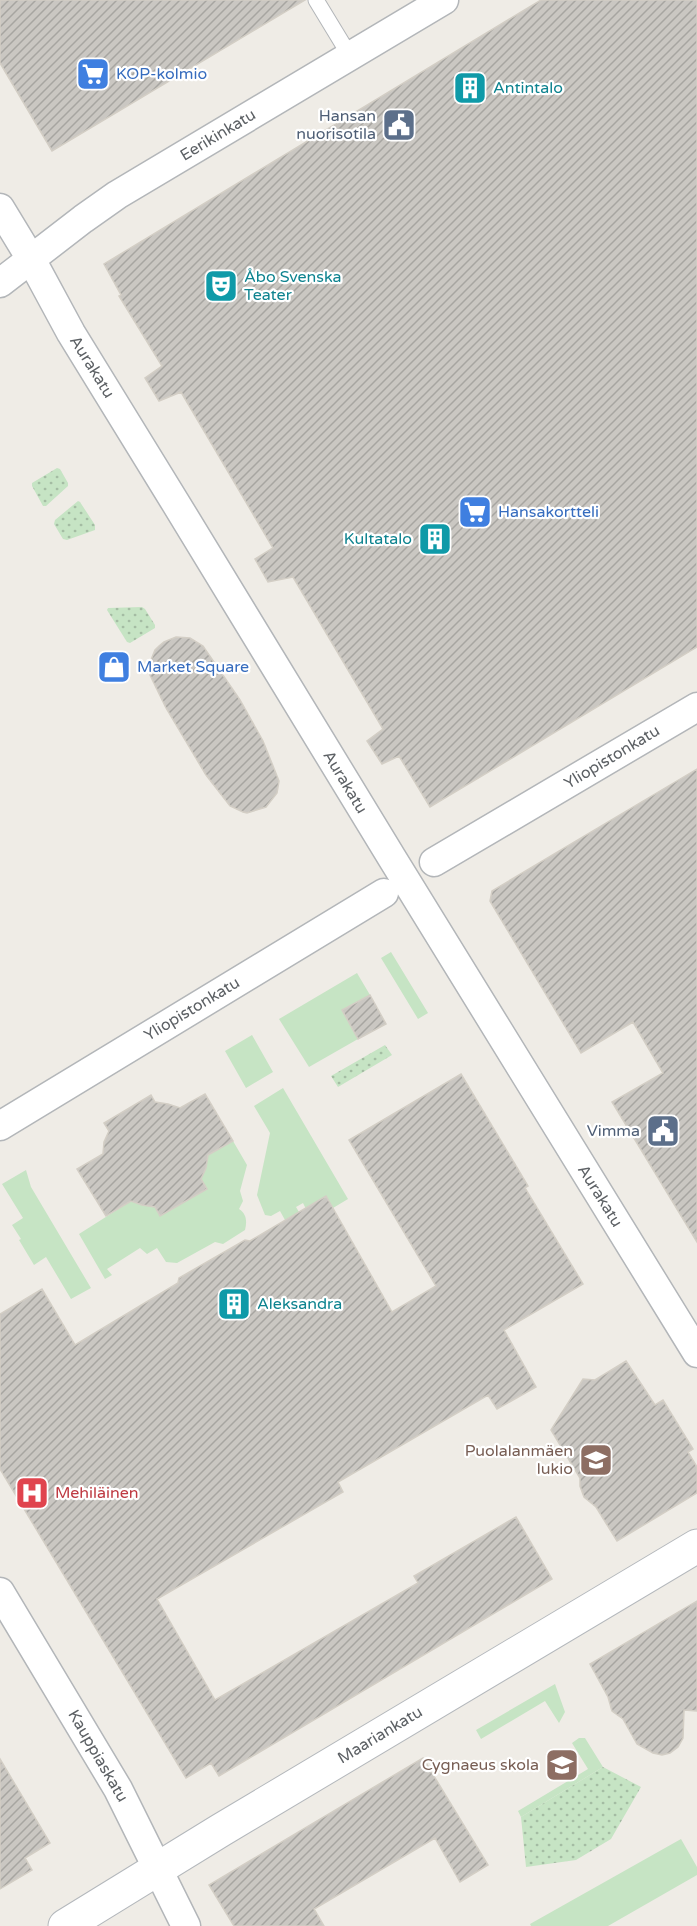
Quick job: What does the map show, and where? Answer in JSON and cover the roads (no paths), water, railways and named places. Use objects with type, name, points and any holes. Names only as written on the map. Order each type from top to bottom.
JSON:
[{"type":"street","name":"Eerikinkatu","points":[[0,283],[82,219],[117,195],[444,0]]},
{"type":"street","name":"Aurakatu","points":[[0,208],[71,333],[697,1353]]},
{"type":"street","name":"Yliopistonkatu","points":[[434,862],[697,707]]},
{"type":"street","name":"Yliopistonkatu","points":[[0,1126],[384,893]]},
{"type":"street","name":"Maariankatu","points":[[65,1926],[697,1546]]},
{"type":"street","name":"Kauppiaskatu","points":[[0,1592],[118,1789],[186,1926]]},
{"type":"lane","points":[[316,0],[350,56]]},
{"type":"place","name":"KOP-kolmio","points":[[93,74]]},
{"type":"place","name":"Antintalo","points":[[470,88]]},
{"type":"place","name":"Hansan nuorisotila","points":[[399,125]]},
{"type":"place","name":"Åbo Svenska Teater","points":[[221,286]]},
{"type":"place","name":"Hansakortteli","points":[[475,512]]},
{"type":"place","name":"Kultatalo","points":[[435,539]]},
{"type":"place","name":"Market Square","points":[[114,667]]},
{"type":"place","name":"Vimma","points":[[663,1131]]},
{"type":"place","name":"Aleksandra","points":[[234,1304]]},
{"type":"place","name":"Puolalanmäen lukio","points":[[596,1460]]},
{"type":"place","name":"Mehiläinen","points":[[32,1493]]},
{"type":"place","name":"Cygnaeus skola","points":[[562,1765]]}]
